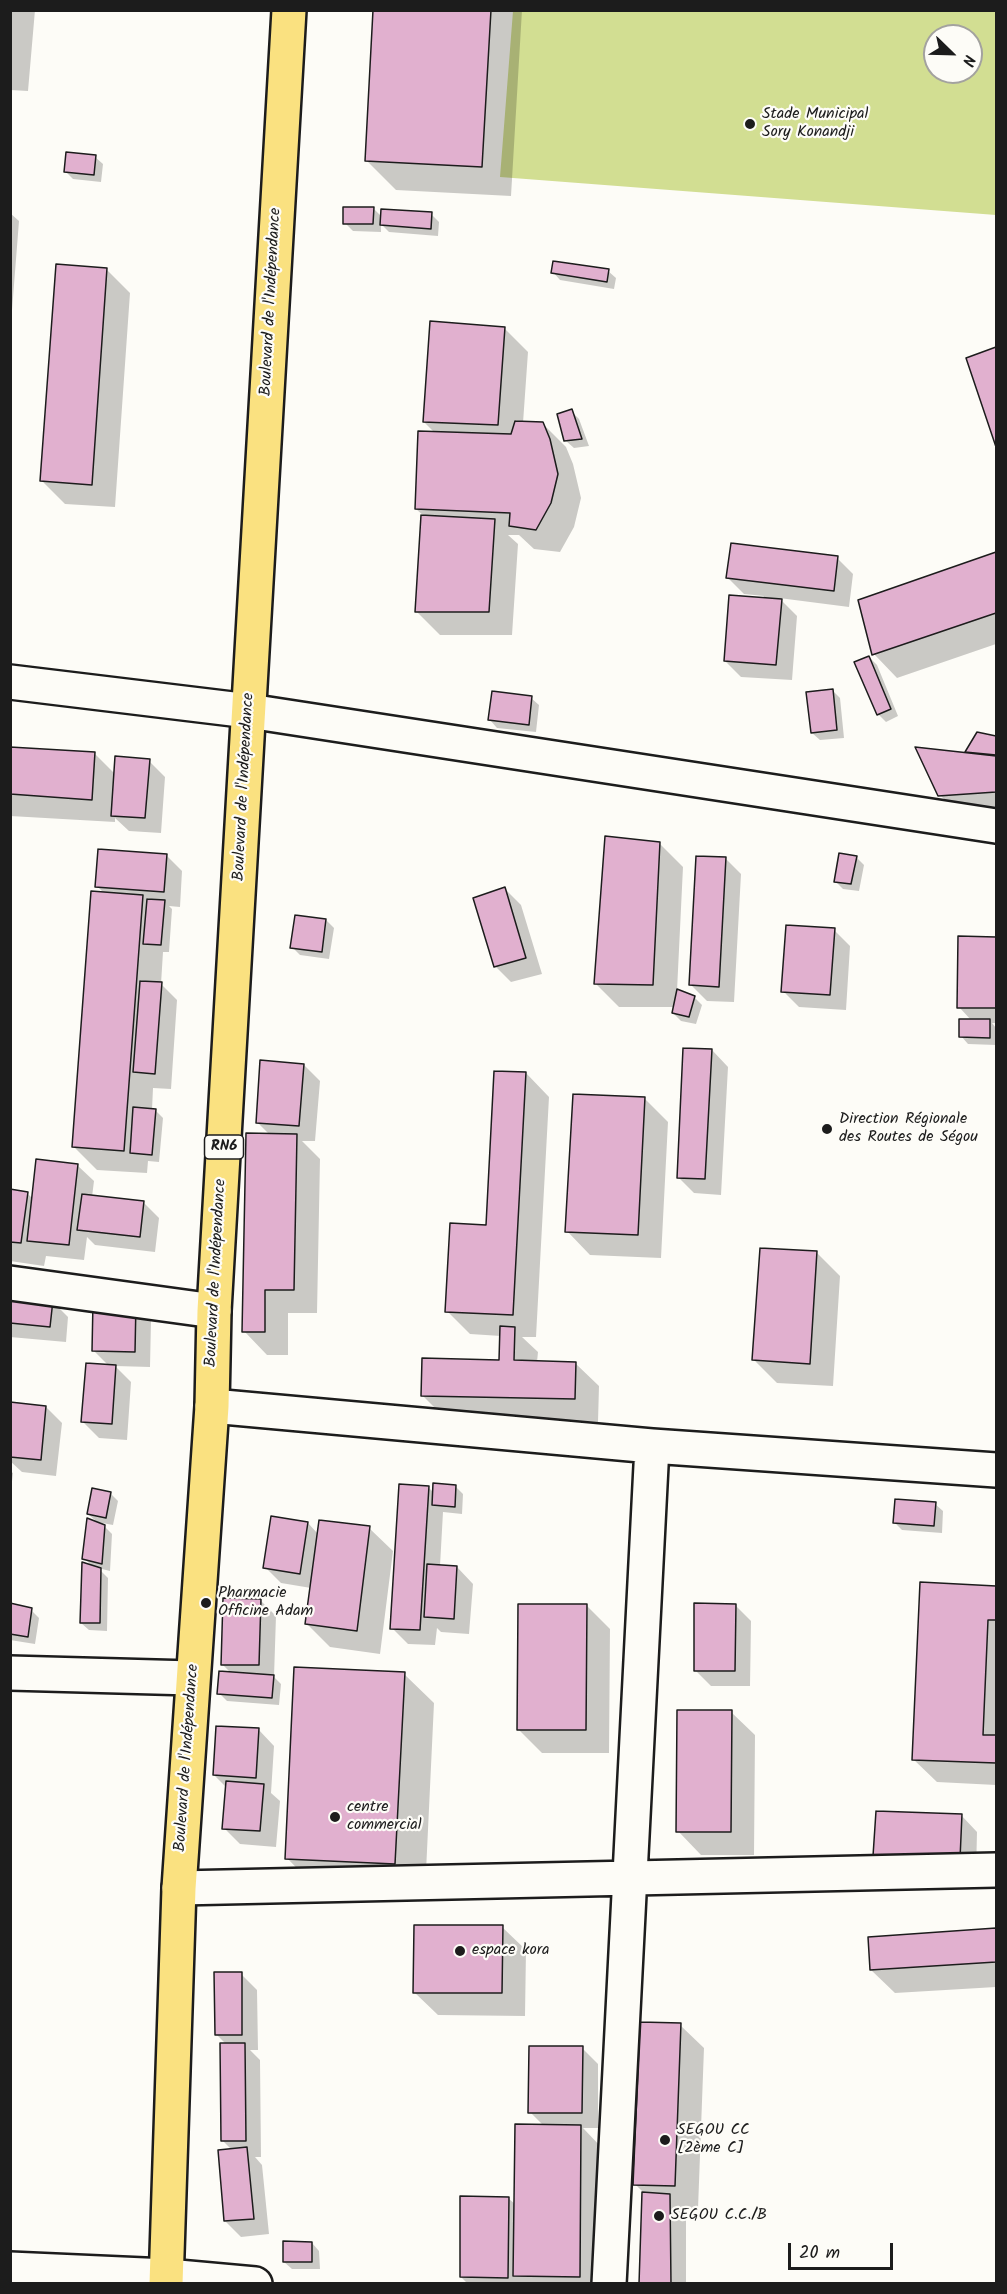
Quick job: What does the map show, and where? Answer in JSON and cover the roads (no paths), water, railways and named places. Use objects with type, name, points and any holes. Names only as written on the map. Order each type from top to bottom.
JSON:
[{"type":"highway","name":"Boulevard de l'Indépendance","points":[[166,2280],[179,1888],[212,1406],[214,1311],[289,10]]},
{"type":"street","points":[[10,682],[249,711],[996,826]]},
{"type":"street","points":[[10,1283],[214,1311]]},
{"type":"street","points":[[212,1406],[652,1446],[996,1470]]},
{"type":"street","points":[[609,2283],[652,1446]]},
{"type":"street","points":[[10,1672],[192,1678]]},
{"type":"street","points":[[179,1888],[996,1870]]},
{"type":"street","points":[[10,2269],[166,2280],[255,2283]]},
{"type":"place","name":"Stade Municipal Sory Konandji","points":[[750,124]]},
{"type":"place","name":"Direction Régionale des Routes de Ségou","points":[[827,1129]]},
{"type":"place","name":"Pharmacie Officine Adam","points":[[206,1603]]},
{"type":"place","name":"centre commercial","points":[[335,1817]]},
{"type":"place","name":"espace kora","points":[[460,1951]]},
{"type":"place","name":"SEGOU CC [2ème C]","points":[[665,2140]]},
{"type":"place","name":"SEGOU C.C./B","points":[[659,2216]]}]
